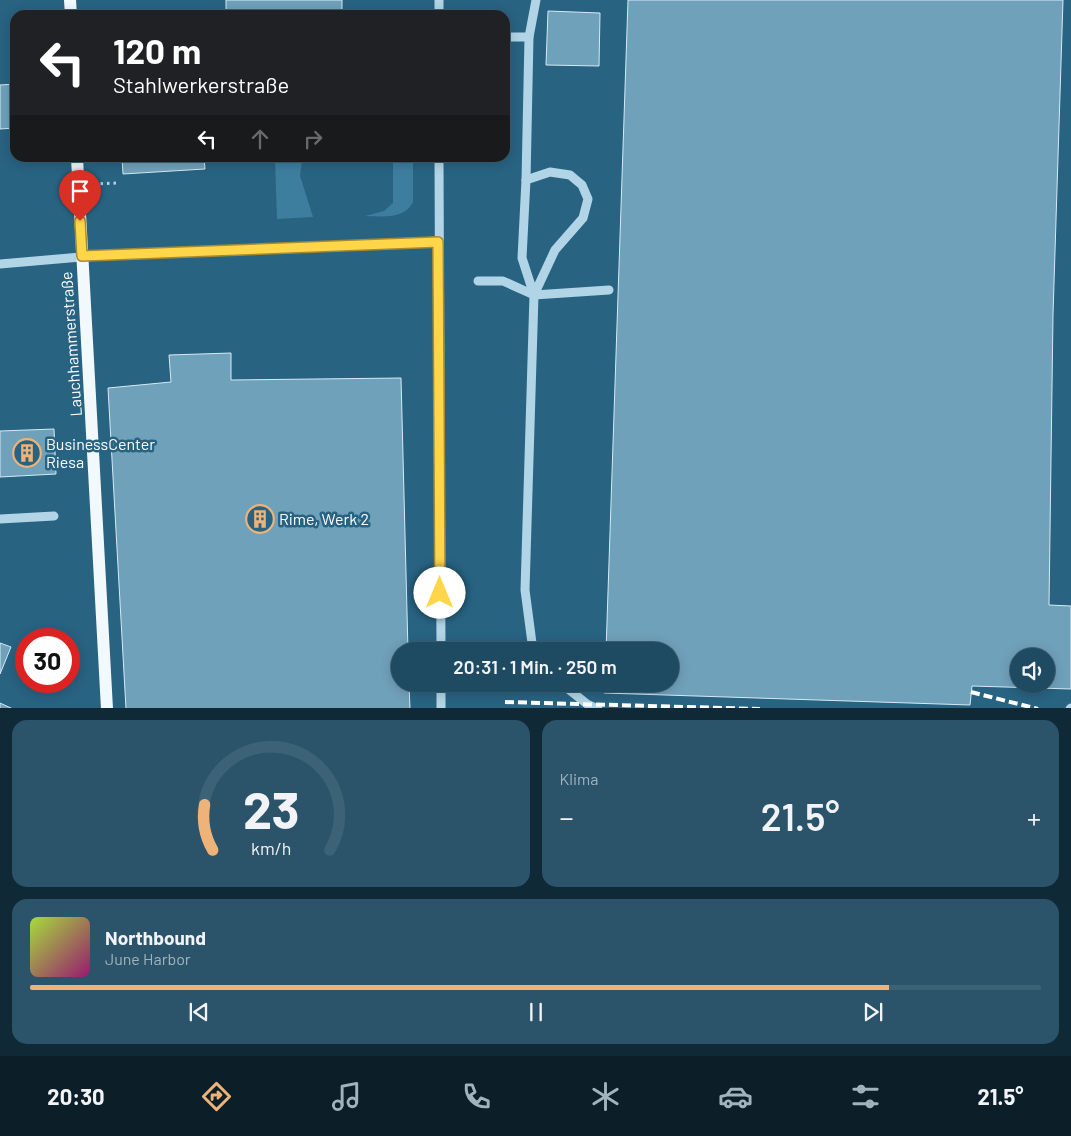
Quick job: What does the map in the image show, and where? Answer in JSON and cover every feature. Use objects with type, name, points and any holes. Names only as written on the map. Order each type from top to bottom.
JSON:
[{"type":"main road","name":"Lauchhammerstraße","points":[[77,162],[107,708]]},
{"type":"street","points":[[532,642],[525,590],[534,294],[522,258],[526,180],[529,37],[536,0]]},
{"type":"street","points":[[510,37],[529,37]]},
{"type":"street","points":[[438,162],[441,642]]},
{"type":"street","points":[[526,180],[550,172],[570,175],[582,185],[588,199],[583,218],[555,250],[534,294]]},
{"type":"street","points":[[0,264],[82,256],[438,242]]},
{"type":"street","points":[[478,281],[503,281],[534,294],[609,290]]},
{"type":"street","points":[[0,519],[54,516]]},
{"type":"street","points":[[441,692],[441,708]]},
{"type":"street","points":[[572,692],[587,704],[598,708]]},
{"type":"path","points":[[78,185],[117,183]]},
{"type":"shaded area","points":[[275,162],[302,162],[300,176],[313,217],[277,219]]},
{"type":"shaded area","points":[[393,162],[413,162],[413,202],[409,208],[392,216],[365,216],[384,211],[393,203]]},
{"type":"building","points":[[226,0],[342,0],[342,10],[226,10]]},
{"type":"building","points":[[628,0],[1063,0],[1053,315],[1049,605],[1071,606],[1071,689],[1055,689],[1055,648],[1010,648],[1010,687],[972,686],[970,705],[604,693],[679,692],[679,642],[606,642]]},
{"type":"building","points":[[548,11],[600,13],[599,66],[546,65]]},
{"type":"building","points":[[10,84],[10,128],[0,129],[0,85]]},
{"type":"building","points":[[122,162],[204,162],[205,169],[123,174]]},
{"type":"building","name":"Rime, Werk 2","points":[[231,353],[231,380],[401,378],[408,642],[391,642],[391,692],[409,692],[410,708],[126,708],[108,388],[171,382],[169,355]]},
{"type":"building","name":"BusinessCenter Riesa","points":[[54,429],[56,474],[0,477],[0,431]]},
{"type":"building","points":[[0,643],[11,647],[0,674]]},
{"type":"building","points":[[0,703],[11,708],[0,708]]},
{"type":"railway","points":[[971,692],[1034,708]]},
{"type":"railway","points":[[505,702],[724,708]]},
{"type":"place","name":"BusinessCenter Riesa","points":[[27,453]]},
{"type":"place","name":"Rime, Werk 2","points":[[260,519]]},
{"type":"route","points":[[80,221],[82,256],[438,242],[440,593]]}]
